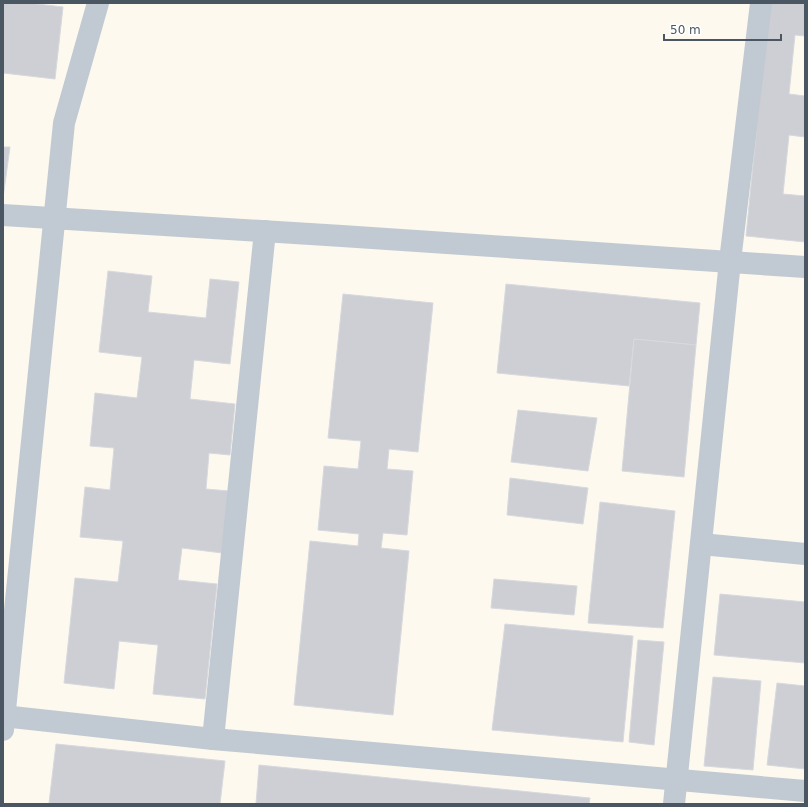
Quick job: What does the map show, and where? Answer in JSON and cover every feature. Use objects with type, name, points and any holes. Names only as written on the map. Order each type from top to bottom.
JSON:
[{"type":"street","points":[[98,3],[64,123],[3,721],[677,778],[805,791]]},
{"type":"street","points":[[674,804],[730,261],[761,3]]},
{"type":"street","points":[[3,215],[805,267]]},
{"type":"street","points":[[213,739],[265,231]]},
{"type":"street","points":[[701,544],[805,554]]},
{"type":"shaded area","points":[[3,3],[805,3],[805,804],[3,804]]},
{"type":"building","points":[[3,3],[29,3],[63,7],[55,79],[3,73]]},
{"type":"building","points":[[769,3],[805,3],[805,36],[795,35],[789,94],[805,96],[805,137],[789,135],[783,194],[805,196],[805,242],[746,236]]},
{"type":"building","points":[[3,147],[10,147],[3,198]]},
{"type":"building","points":[[108,271],[152,276],[148,312],[206,318],[210,279],[239,282],[230,364],[194,360],[190,399],[235,404],[230,455],[209,453],[206,489],[229,491],[222,553],[182,548],[178,580],[217,584],[205,699],[153,694],[158,645],[119,641],[114,689],[64,683],[75,578],[118,582],[123,541],[80,537],[85,487],[110,490],[114,448],[90,446],[95,393],[137,398],[142,357],[99,352]]},
{"type":"building","points":[[506,284],[700,303],[696,345],[634,339],[629,386],[497,373]]},
{"type":"building","points":[[343,294],[433,303],[418,452],[389,449],[387,469],[413,471],[407,535],[383,533],[381,548],[409,551],[393,715],[294,705],[310,541],[358,546],[359,534],[318,530],[324,466],[358,469],[361,441],[328,438]]},
{"type":"building","points":[[634,339],[696,345],[684,477],[622,471]]},
{"type":"building","points":[[518,410],[597,418],[588,471],[511,462]]},
{"type":"building","points":[[510,478],[588,488],[583,524],[507,515]]},
{"type":"building","points":[[600,502],[675,511],[663,628],[588,623]]},
{"type":"building","points":[[494,579],[577,586],[574,615],[491,608]]},
{"type":"building","points":[[720,594],[805,602],[805,663],[714,655]]},
{"type":"building","points":[[505,624],[633,636],[623,742],[492,730]]},
{"type":"building","points":[[638,640],[664,642],[654,745],[629,742]]},
{"type":"building","points":[[713,677],[761,681],[753,770],[704,766]]},
{"type":"building","points":[[777,683],[805,686],[805,769],[767,765]]},
{"type":"building","points":[[56,744],[225,761],[220,804],[49,803]]},
{"type":"building","points":[[259,765],[590,798],[589,804],[256,804]]}]
